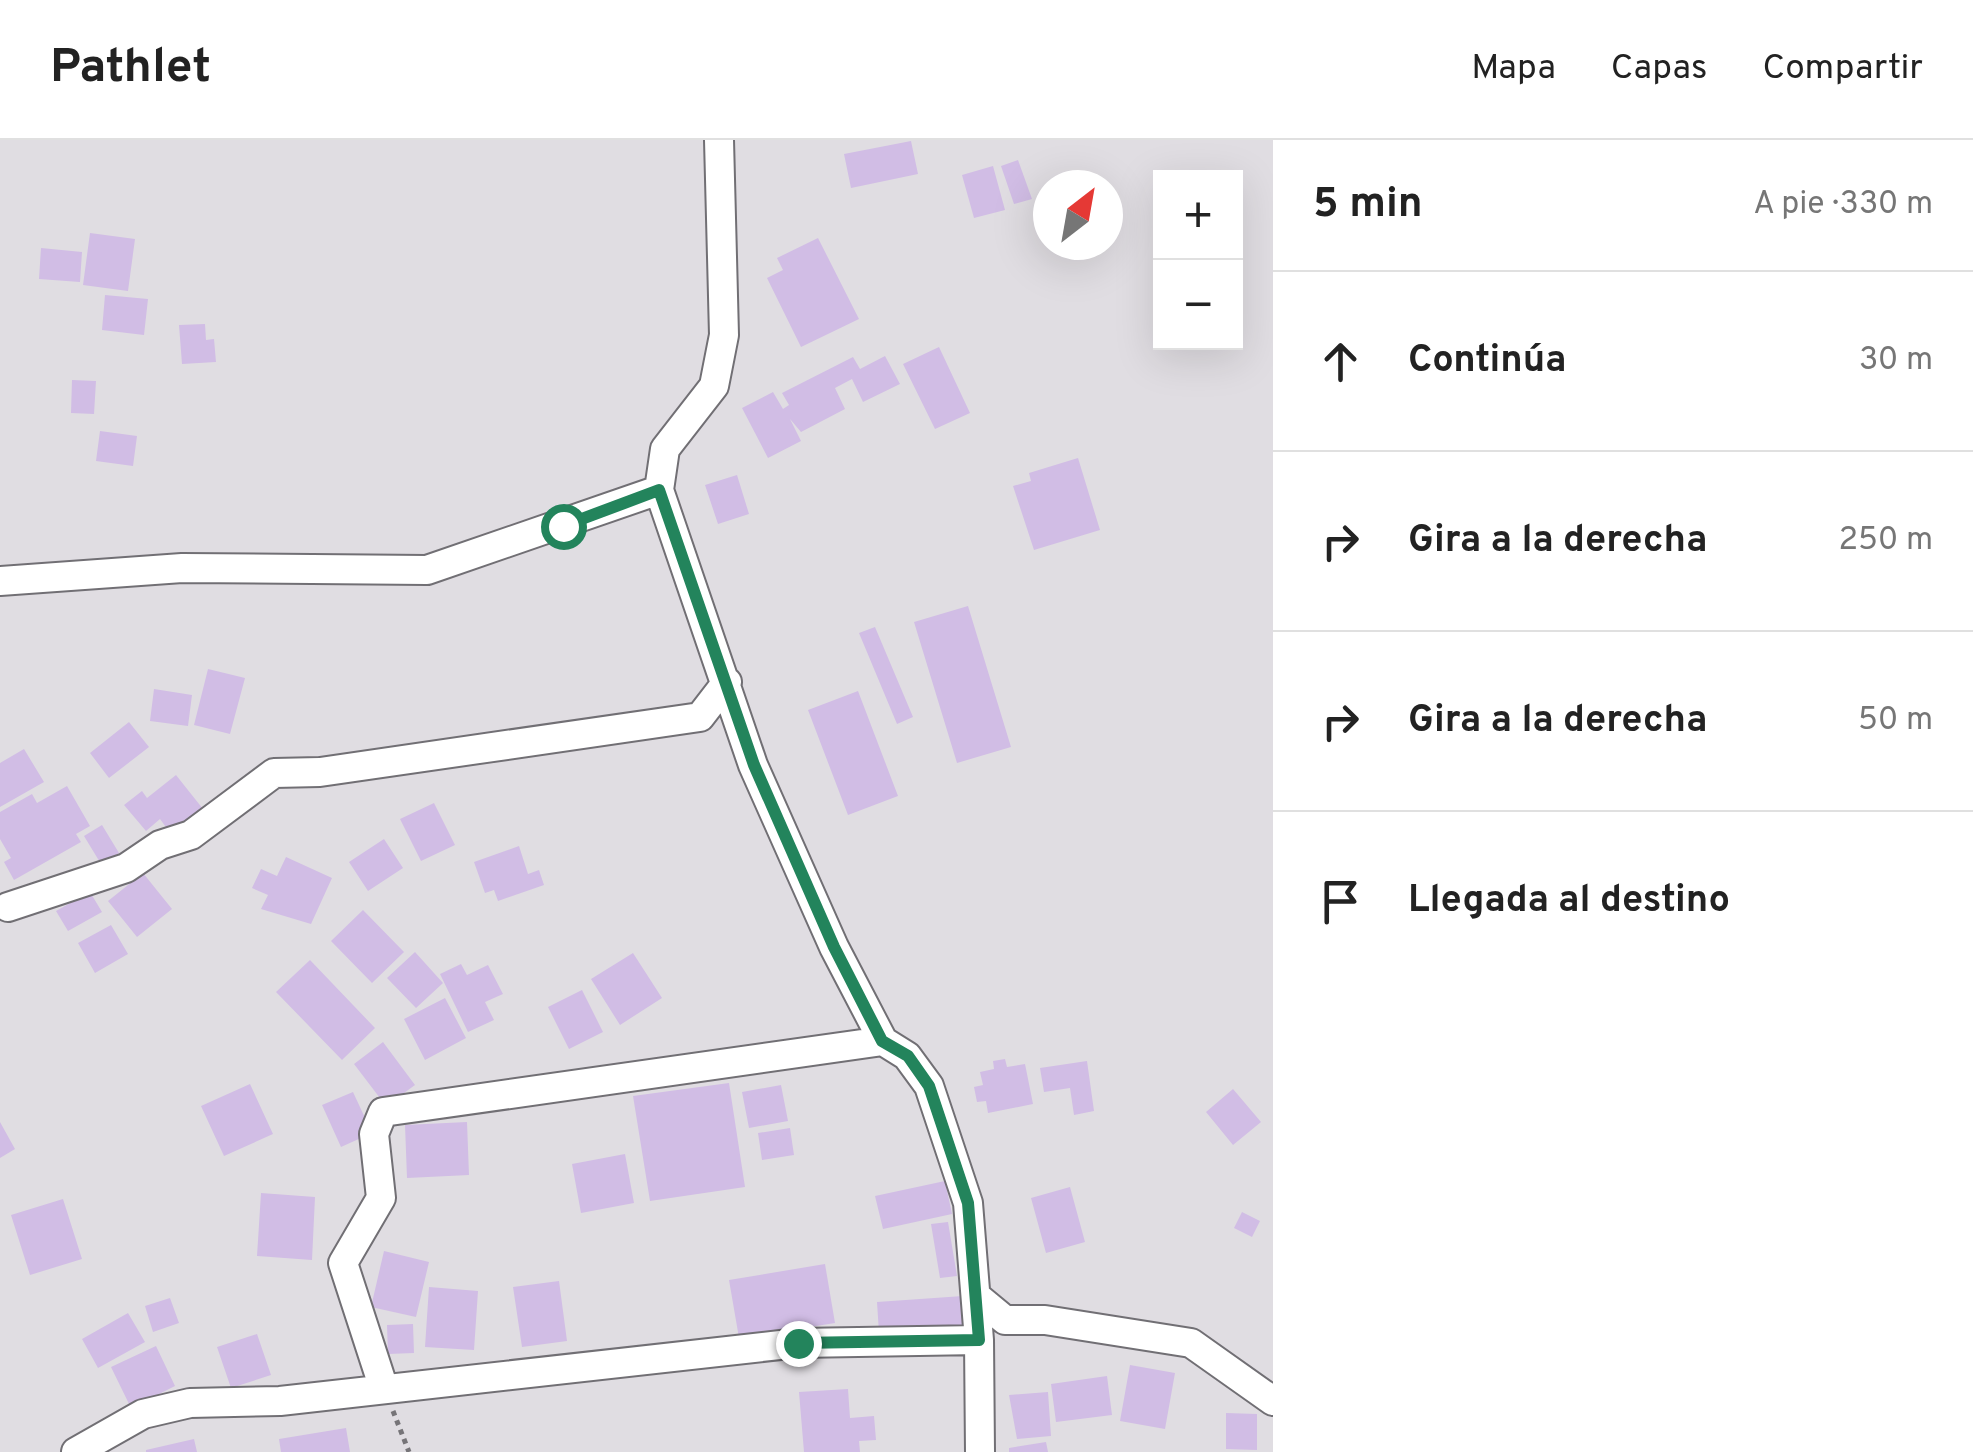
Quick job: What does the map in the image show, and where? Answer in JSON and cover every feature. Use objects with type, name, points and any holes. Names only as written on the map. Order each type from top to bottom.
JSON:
[{"type":"street","points":[[719,140],[724,335],[714,386],[666,449],[659,490],[754,765],[834,947],[882,1041],[908,1056],[929,1086],[968,1203],[979,1340],[980,1452]]},
{"type":"street","points":[[0,581],[182,568],[426,570],[659,490]]},
{"type":"street","points":[[8,906],[126,868],[160,845],[191,834],[274,773],[320,772],[700,717],[727,682]]},
{"type":"street","points":[[384,1390],[342,1263],[381,1198],[374,1134],[382,1112],[882,1041]]},
{"type":"street","points":[[976,1296],[1005,1320],[1044,1320],[1190,1342],[1273,1400]]},
{"type":"street","points":[[76,1452],[143,1414],[190,1404],[280,1401],[798,1343],[979,1340]]},
{"type":"path","points":[[384,1390],[408,1452]]},
{"type":"building","points":[[911,141],[918,174],[851,188],[844,154]]},
{"type":"building","points":[[1018,160],[1032,199],[1014,204],[1001,166]]},
{"type":"building","points":[[993,166],[1005,210],[974,218],[962,175]]},
{"type":"building","points":[[90,233],[135,239],[128,291],[83,285]]},
{"type":"building","points":[[818,238],[859,319],[801,347],[767,278],[783,270],[777,258]]},
{"type":"building","points":[[41,248],[82,252],[80,282],[39,279]]},
{"type":"building","points":[[105,295],[148,299],[144,335],[102,330]]},
{"type":"building","points":[[205,324],[206,340],[214,339],[216,362],[182,364],[179,325]]},
{"type":"building","points":[[939,347],[970,413],[935,429],[903,364]]},
{"type":"building","points":[[885,356],[900,384],[863,402],[852,379],[835,388],[845,409],[801,432],[790,419],[801,441],[768,458],[742,408],[773,392],[783,409],[789,405],[782,393],[853,357],[860,369]]},
{"type":"building","points":[[72,380],[96,381],[94,414],[71,413]]},
{"type":"building","points":[[100,431],[137,436],[133,466],[96,461]]},
{"type":"building","points":[[1078,458],[1100,530],[1034,550],[1013,486],[1031,481],[1029,473]]},
{"type":"building","points":[[737,475],[749,514],[718,524],[705,485]]},
{"type":"building","points":[[968,606],[1011,747],[957,763],[914,622]]},
{"type":"building","points":[[875,627],[913,717],[897,724],[859,633]]},
{"type":"building","points":[[208,669],[245,678],[230,734],[194,725]]},
{"type":"building","points":[[154,689],[192,695],[188,726],[150,721]]},
{"type":"building","points":[[858,691],[898,796],[848,815],[808,710]]},
{"type":"building","points":[[129,722],[149,747],[109,778],[90,753]]},
{"type":"building","points":[[24,749],[44,782],[0,807],[0,763]]},
{"type":"building","points":[[176,775],[203,809],[171,834],[160,819],[146,831],[124,805],[142,791],[147,798]]},
{"type":"building","points":[[67,786],[90,826],[76,834],[81,842],[14,880],[4,862],[11,858],[0,839],[0,812],[32,794],[37,803]]},
{"type":"building","points":[[434,803],[455,845],[421,861],[400,819]]},
{"type":"building","points":[[102,825],[119,853],[101,864],[84,836]]},
{"type":"building","points":[[384,839],[403,868],[368,891],[349,862]]},
{"type":"building","points":[[519,846],[528,874],[539,870],[544,885],[498,901],[494,890],[485,893],[474,862]]},
{"type":"building","points":[[286,857],[332,878],[311,924],[261,909],[268,895],[252,888],[261,869],[277,876]]},
{"type":"building","points":[[143,873],[172,909],[137,937],[108,901]]},
{"type":"building","points":[[90,892],[102,912],[68,931],[56,911]]},
{"type":"building","points":[[363,910],[404,952],[372,983],[331,941]]},
{"type":"building","points":[[111,925],[128,954],[95,973],[78,943]]},
{"type":"building","points":[[415,952],[443,983],[416,1008],[387,978]]},
{"type":"building","points":[[633,953],[662,998],[620,1025],[591,979]]},
{"type":"building","points":[[310,960],[375,1028],[342,1060],[276,992]]},
{"type":"building","points":[[461,964],[467,975],[488,965],[503,994],[485,1002],[494,1020],[468,1032],[440,974]]},
{"type":"building","points":[[582,990],[603,1032],[569,1049],[548,1007]]},
{"type":"building","points":[[445,998],[466,1038],[425,1060],[404,1019]]},
{"type":"building","points":[[383,1042],[415,1085],[386,1106],[354,1064]]},
{"type":"building","points":[[1005,1059],[1007,1067],[1025,1064],[1033,1104],[988,1113],[986,1101],[977,1102],[974,1087],[983,1085],[980,1072],[994,1069],[993,1061]]},
{"type":"building","points":[[1087,1061],[1094,1111],[1074,1115],[1070,1088],[1044,1092],[1040,1068]]},
{"type":"building","points":[[729,1083],[745,1187],[650,1201],[633,1096]]},
{"type":"building","points":[[250,1084],[273,1134],[224,1156],[201,1106]]},
{"type":"building","points":[[781,1085],[788,1121],[749,1128],[742,1092]]},
{"type":"building","points":[[1233,1089],[1261,1122],[1233,1145],[1206,1112]]},
{"type":"building","points":[[353,1092],[372,1133],[341,1147],[322,1105]]},
{"type":"building","points":[[0,1122],[15,1149],[0,1158]]},
{"type":"building","points":[[467,1122],[469,1175],[407,1178],[405,1125]]},
{"type":"building","points":[[790,1128],[794,1155],[762,1160],[758,1133]]},
{"type":"building","points":[[625,1154],[634,1203],[581,1213],[572,1164]]},
{"type":"building","points":[[945,1181],[952,1214],[883,1229],[875,1196]]},
{"type":"building","points":[[1070,1187],[1085,1242],[1046,1253],[1031,1198]]},
{"type":"building","points":[[261,1193],[315,1197],[312,1260],[257,1256]]},
{"type":"building","points":[[63,1199],[82,1259],[30,1275],[11,1215]]},
{"type":"building","points":[[1242,1212],[1260,1221],[1252,1237],[1234,1228]]},
{"type":"building","points":[[948,1222],[957,1276],[940,1278],[931,1224]]},
{"type":"building","points":[[384,1251],[429,1262],[416,1317],[371,1307]]},
{"type":"building","points":[[825,1264],[835,1323],[739,1338],[729,1280]]},
{"type":"building","points":[[559,1281],[567,1341],[522,1347],[513,1287]]},
{"type":"building","points":[[429,1287],[478,1291],[474,1350],[425,1347]]},
{"type":"building","points":[[963,1296],[966,1327],[879,1333],[877,1302]]},
{"type":"building","points":[[170,1298],[179,1323],[153,1332],[145,1306]]},
{"type":"building","points":[[128,1313],[145,1342],[98,1368],[82,1339]]},
{"type":"building","points":[[413,1324],[414,1353],[388,1354],[387,1325]]},
{"type":"building","points":[[257,1334],[271,1375],[231,1388],[217,1347]]},
{"type":"building","points":[[156,1346],[175,1386],[131,1408],[111,1367]]},
{"type":"building","points":[[1130,1365],[1175,1373],[1165,1429],[1120,1421]]},
{"type":"building","points":[[1107,1376],[1112,1415],[1056,1422],[1051,1384]]},
{"type":"building","points":[[848,1389],[850,1418],[874,1416],[876,1440],[859,1441],[860,1452],[804,1452],[799,1392]]},
{"type":"building","points":[[1048,1392],[1051,1436],[1017,1439],[1009,1395]]},
{"type":"building","points":[[1226,1413],[1257,1414],[1257,1450],[1226,1449]]},
{"type":"building","points":[[346,1428],[350,1452],[281,1452],[279,1439]]},
{"type":"building","points":[[194,1439],[197,1452],[146,1452],[146,1450]]},
{"type":"building","points":[[1046,1442],[1048,1452],[1009,1452],[1009,1448]]},
{"type":"route","points":[[563,526],[659,490],[754,765],[834,947],[882,1041],[908,1056],[929,1086],[934,1114],[968,1203],[979,1340],[798,1343]]}]
